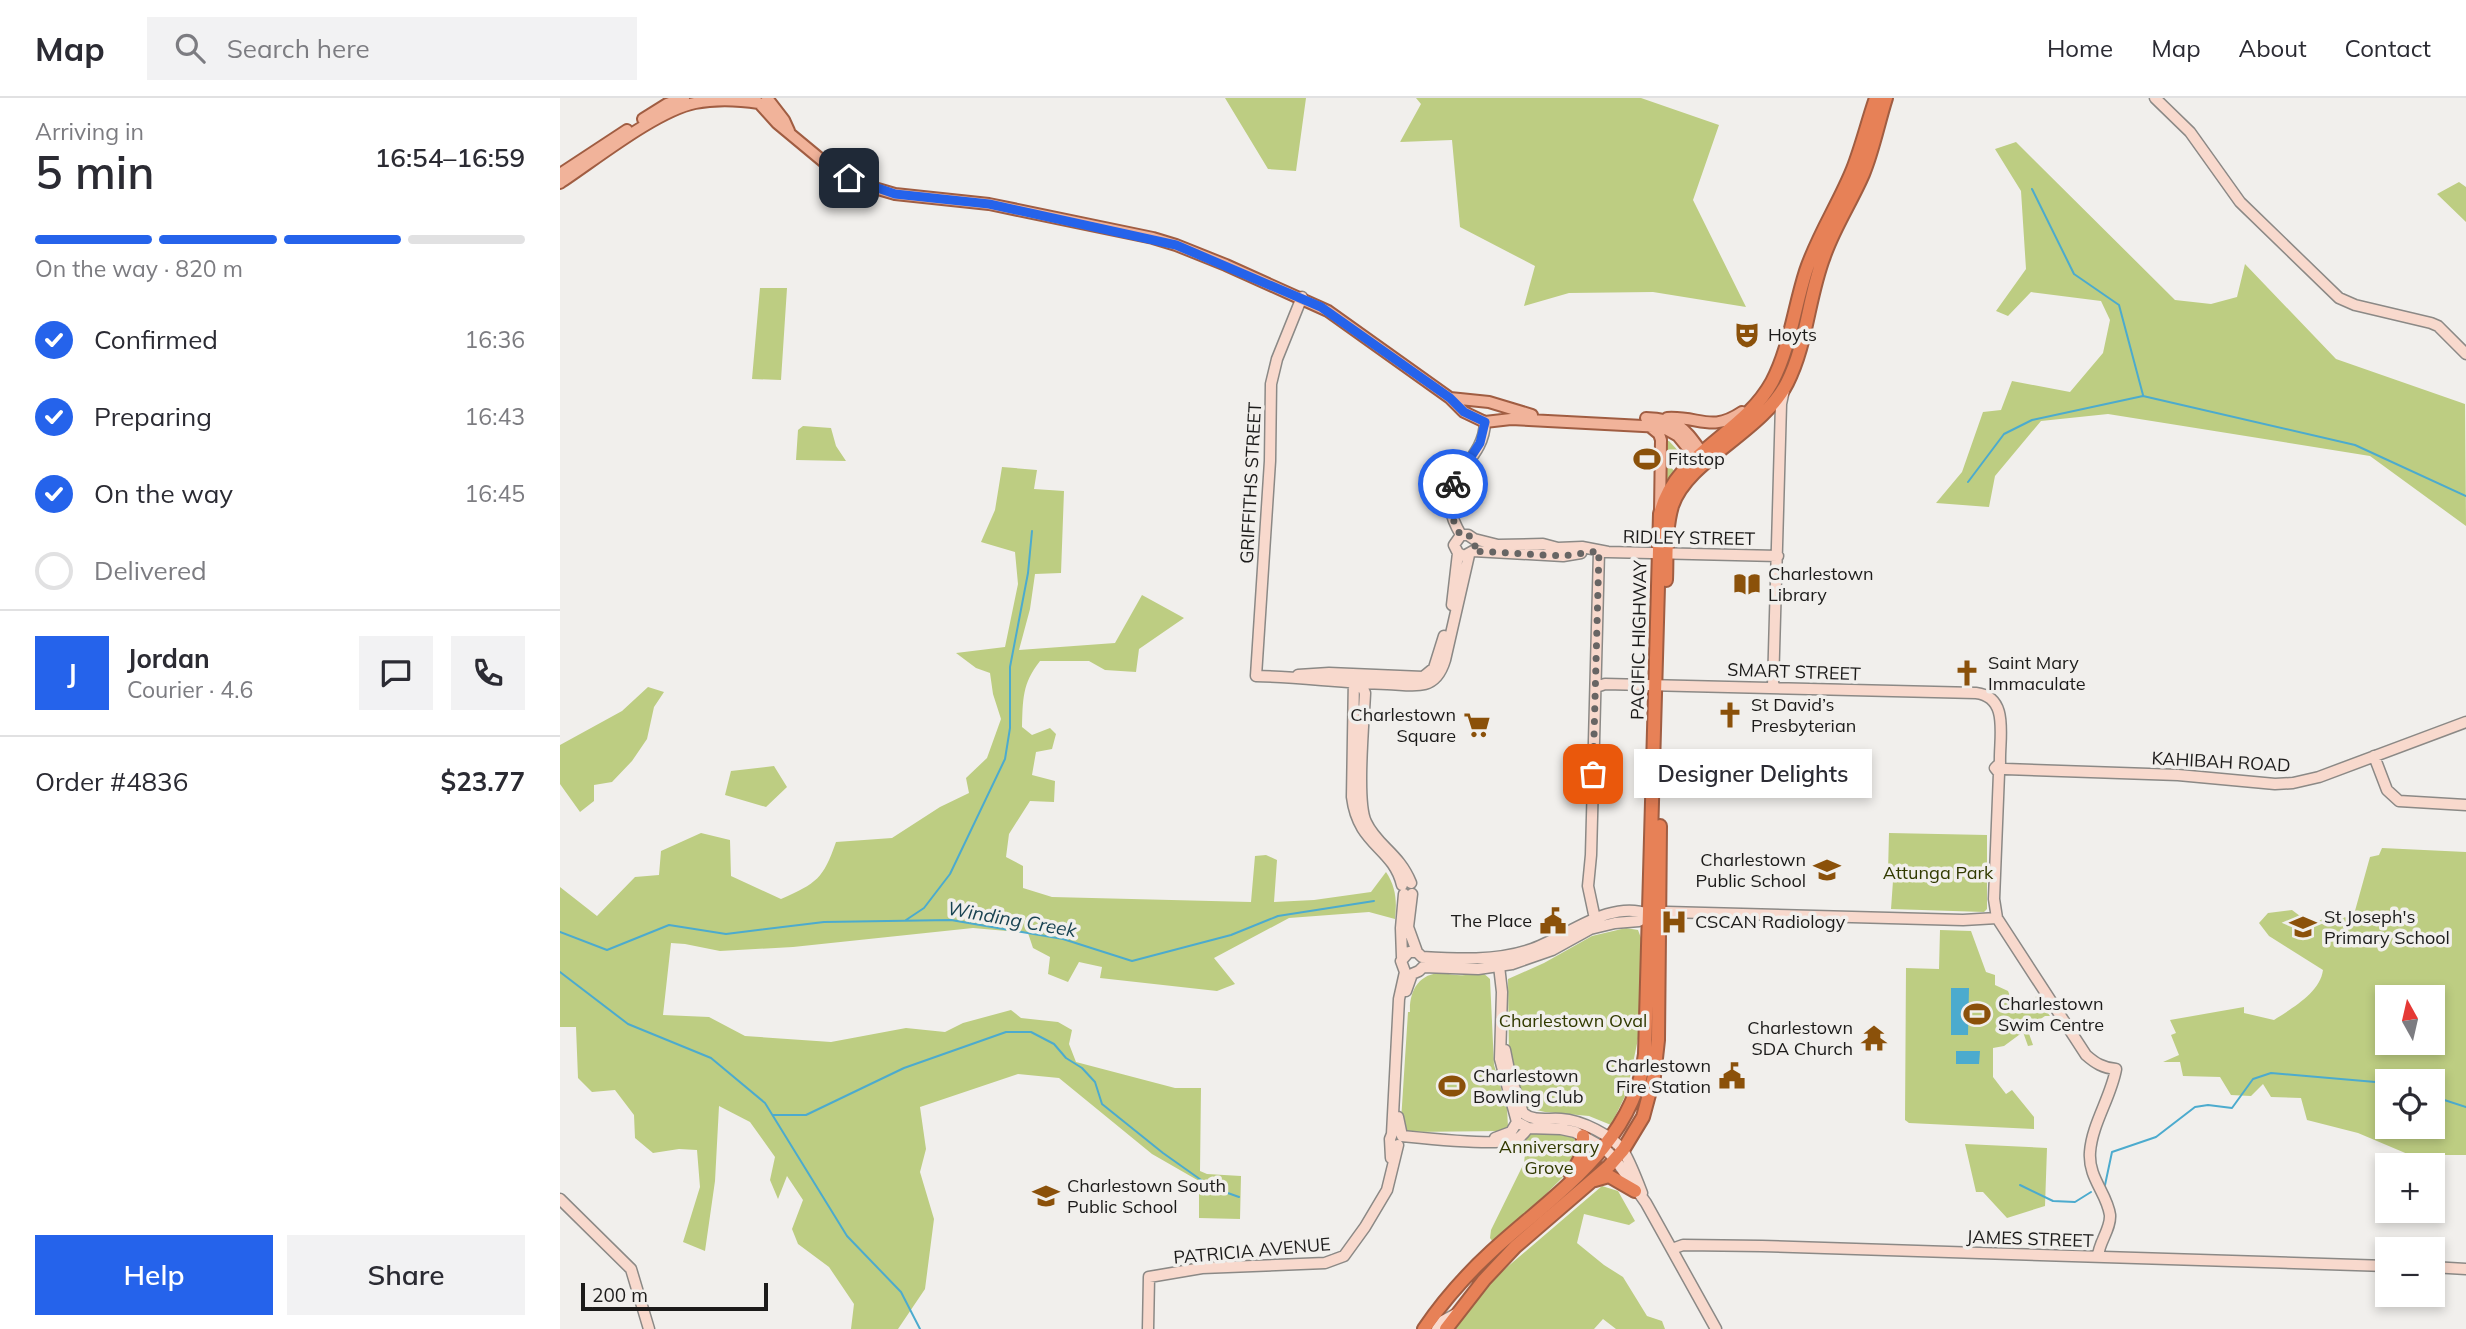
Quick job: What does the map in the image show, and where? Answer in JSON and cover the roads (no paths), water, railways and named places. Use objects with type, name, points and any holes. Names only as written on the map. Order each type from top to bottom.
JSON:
[{"type":"highway","name":"PACIFIC HIGHWAY","points":[[1446,1329],[1484,1280],[1515,1247],[1592,1181],[1619,1154],[1643,1116],[1654,1076],[1658,1040],[1655,913],[1662,552],[1660,514],[1671,486],[1702,459],[1758,401],[1772,382],[1780,364],[1805,273],[1852,170],[1876,98]]},
{"type":"highway","name":"PACIFIC HIGHWAY","points":[[1662,552],[1675,500],[1702,459],[1757,420],[1784,387],[1797,356],[1823,256],[1863,174],[1886,98]]},
{"type":"highway","name":"PACIFIC HIGHWAY","points":[[1424,1329],[1471,1271],[1608,1144],[1632,1105],[1644,1066],[1655,913]]},
{"type":"highway","points":[[1564,1187],[1583,1153],[1583,1136]]},
{"type":"highway","points":[[1592,1181],[1607,1176],[1635,1191]]},
{"type":"main road","points":[[560,174],[667,104],[684,98]]},
{"type":"main road","points":[[560,183],[655,120],[685,106],[721,101],[765,102],[777,123],[843,175],[884,191],[989,204],[1153,238],[1199,253],[1302,297],[1328,311],[1450,398],[1464,412],[1485,421],[1511,419],[1648,425],[1671,431],[1702,459]]},
{"type":"main road","points":[[1450,398],[1490,403],[1530,414],[1726,422],[1758,401]]},
{"type":"main road","points":[[1485,421],[1477,408],[1490,403]]},
{"type":"main road","points":[[1485,421],[1497,416],[1490,403]]},
{"type":"main road","points":[[1664,419],[1679,426],[1702,459]]},
{"type":"main road","points":[[1648,425],[1661,440],[1660,514]]},
{"type":"street","points":[[2154,98],[2190,132],[2241,202],[2339,298],[2355,305],[2431,323],[2466,354]]},
{"type":"street","name":"GRIFFITHS STREET","points":[[1302,297],[1277,359],[1271,384],[1270,461],[1256,676],[1357,680]]},
{"type":"street","points":[[1773,687],[1784,387]]},
{"type":"street","points":[[1757,420],[1768,419],[1781,427]]},
{"type":"street","points":[[1461,536],[1452,517],[1451,492],[1455,479],[1480,443],[1485,421]]},
{"type":"street","points":[[1409,973],[1419,971],[1421,959],[1408,927],[1407,889],[1399,872],[1366,836],[1354,810],[1352,797],[1357,680],[1419,678],[1432,672],[1467,553],[1475,546],[1474,539],[1468,535],[1461,536],[1454,545],[1467,553]]},
{"type":"street","name":"RIDLEY STREET","points":[[1474,539],[1498,545],[1563,552],[1778,556]]},
{"type":"street","name":"RIDLEY STREET","points":[[1467,553],[1537,550]]},
{"type":"street","points":[[1590,929],[1595,919],[1588,886],[1599,551]]},
{"type":"street","name":"SMART STREET","points":[[1596,687],[1605,684],[1976,693],[1991,697],[1996,703],[1999,712],[2001,768]]},
{"type":"street","name":"KAHIBAH ROAD","points":[[2001,768],[2192,776],[2275,784],[2306,780],[2466,722]]},
{"type":"street","points":[[2374,757],[2387,790],[2399,802],[2466,805]]},
{"type":"street","points":[[2001,768],[1994,899],[1997,918],[2086,1055],[2095,1063],[2116,1069],[2113,1086],[2090,1153],[2092,1171],[2110,1216],[2098,1256]]},
{"type":"street","name":"PATRICIA AVENUE","points":[[1148,1329],[1149,1277],[1202,1268],[1333,1262],[1349,1251],[1387,1190],[1397,1139],[1404,1006],[1409,973],[1401,965],[1401,928],[1407,889]]},
{"type":"street","points":[[1499,962],[1605,915],[1632,911],[1973,921],[1997,918]]},
{"type":"street","points":[[1402,957],[1409,952],[1421,959],[1499,962],[1540,955],[1590,929],[1639,921],[1655,913]]},
{"type":"street","points":[[1499,962],[1503,1004],[1501,1064],[1517,1122],[1528,1128],[1561,1129],[1608,1144]]},
{"type":"street","points":[[1501,1029],[1510,1075],[1523,1113],[1535,1119],[1568,1120],[1595,1130],[1619,1154],[1716,1329]]},
{"type":"street","points":[[1481,1141],[1508,1134],[1517,1122]]},
{"type":"street","points":[[1397,1139],[1515,1140],[1528,1128]]},
{"type":"street","points":[[1619,1154],[1635,1191],[1646,1203]]},
{"type":"street","points":[[560,1199],[631,1269],[649,1329]]},
{"type":"street","name":"JAMES STREET","points":[[1672,1249],[1683,1245],[1696,1245],[2375,1266]]},
{"type":"street","points":[[2445,1268],[2466,1269]]},
{"type":"street","points":[[1437,1329],[1443,1321],[1457,1314]]},
{"type":"water","points":[[1951,988],[1969,988],[1968,1035],[1951,1035]]},
{"type":"water","points":[[1956,1051],[1980,1051],[1979,1064],[1956,1064]]},
{"type":"waterway","points":[[2032,189],[2074,274],[2119,305],[2143,395]]},
{"type":"waterway","points":[[1968,482],[2004,434],[2032,420],[2143,396],[2355,445],[2466,496]]},
{"type":"waterway","points":[[906,920],[924,908],[950,874],[1005,759],[1010,728],[1010,667],[1028,573],[1032,531]]},
{"type":"waterway","name":"Winding Creek","points":[[560,932],[607,950],[669,925],[726,934],[824,922],[951,920],[1063,939],[1132,961],[1231,935],[1278,916],[1374,901]]},
{"type":"waterway","points":[[560,972],[628,1024],[711,1058],[765,1103],[847,1236],[901,1292],[920,1329]]},
{"type":"waterway","points":[[773,1115],[806,1115],[904,1068],[1006,1032],[1031,1032],[1054,1044],[1066,1058],[1082,1068],[1095,1082],[1102,1104],[1163,1153],[1211,1187],[1239,1197]]},
{"type":"waterway","points":[[2105,1185],[2112,1152],[2156,1137],[2195,1107],[2208,1105],[2232,1108],[2253,1079],[2271,1073],[2375,1082]]},
{"type":"waterway","points":[[2445,1100],[2466,1107]]},
{"type":"waterway","points":[[2020,1185],[2053,1201],[2075,1202],[2091,1192]]},
{"type":"place","name":"Hoyts","points":[[1747,335]]},
{"type":"place","name":"Fitstop","points":[[1647,459]]},
{"type":"place","name":"Charlestown Library","points":[[1747,584]]},
{"type":"place","name":"Saint Mary Immaculate","points":[[1967,673]]},
{"type":"place","name":"St David’s Presbyterian","points":[[1730,715]]},
{"type":"place","name":"Charlestown Square","points":[[1477,725]]},
{"type":"place","name":"Designer Delights","points":[[1593,774]]},
{"type":"place","name":"Charlestown Public School","points":[[1827,870]]},
{"type":"place","name":"The Place","points":[[1553,921]]},
{"type":"place","name":"CSCAN Radiology","points":[[1674,922]]},
{"type":"place","name":"St Joseph's Primary School","points":[[2303,927]]},
{"type":"place","name":"Charlestown Swim Centre","points":[[1977,1014]]},
{"type":"place","name":"Charlestown SDA Church","points":[[1874,1038]]},
{"type":"place","name":"Charlestown Fire Station","points":[[1732,1076]]},
{"type":"place","name":"Charlestown Bowling Club","points":[[1452,1086]]},
{"type":"place","name":"Charlestown South Public School","points":[[1046,1196]]},
{"type":"park label","name":"Attunga Park","points":[[1938,873]]},
{"type":"park label","name":"Charlestown Oval","points":[[1573,1021]]},
{"type":"park label","name":"Anniversary Grove","points":[[1549,1157]]}]
